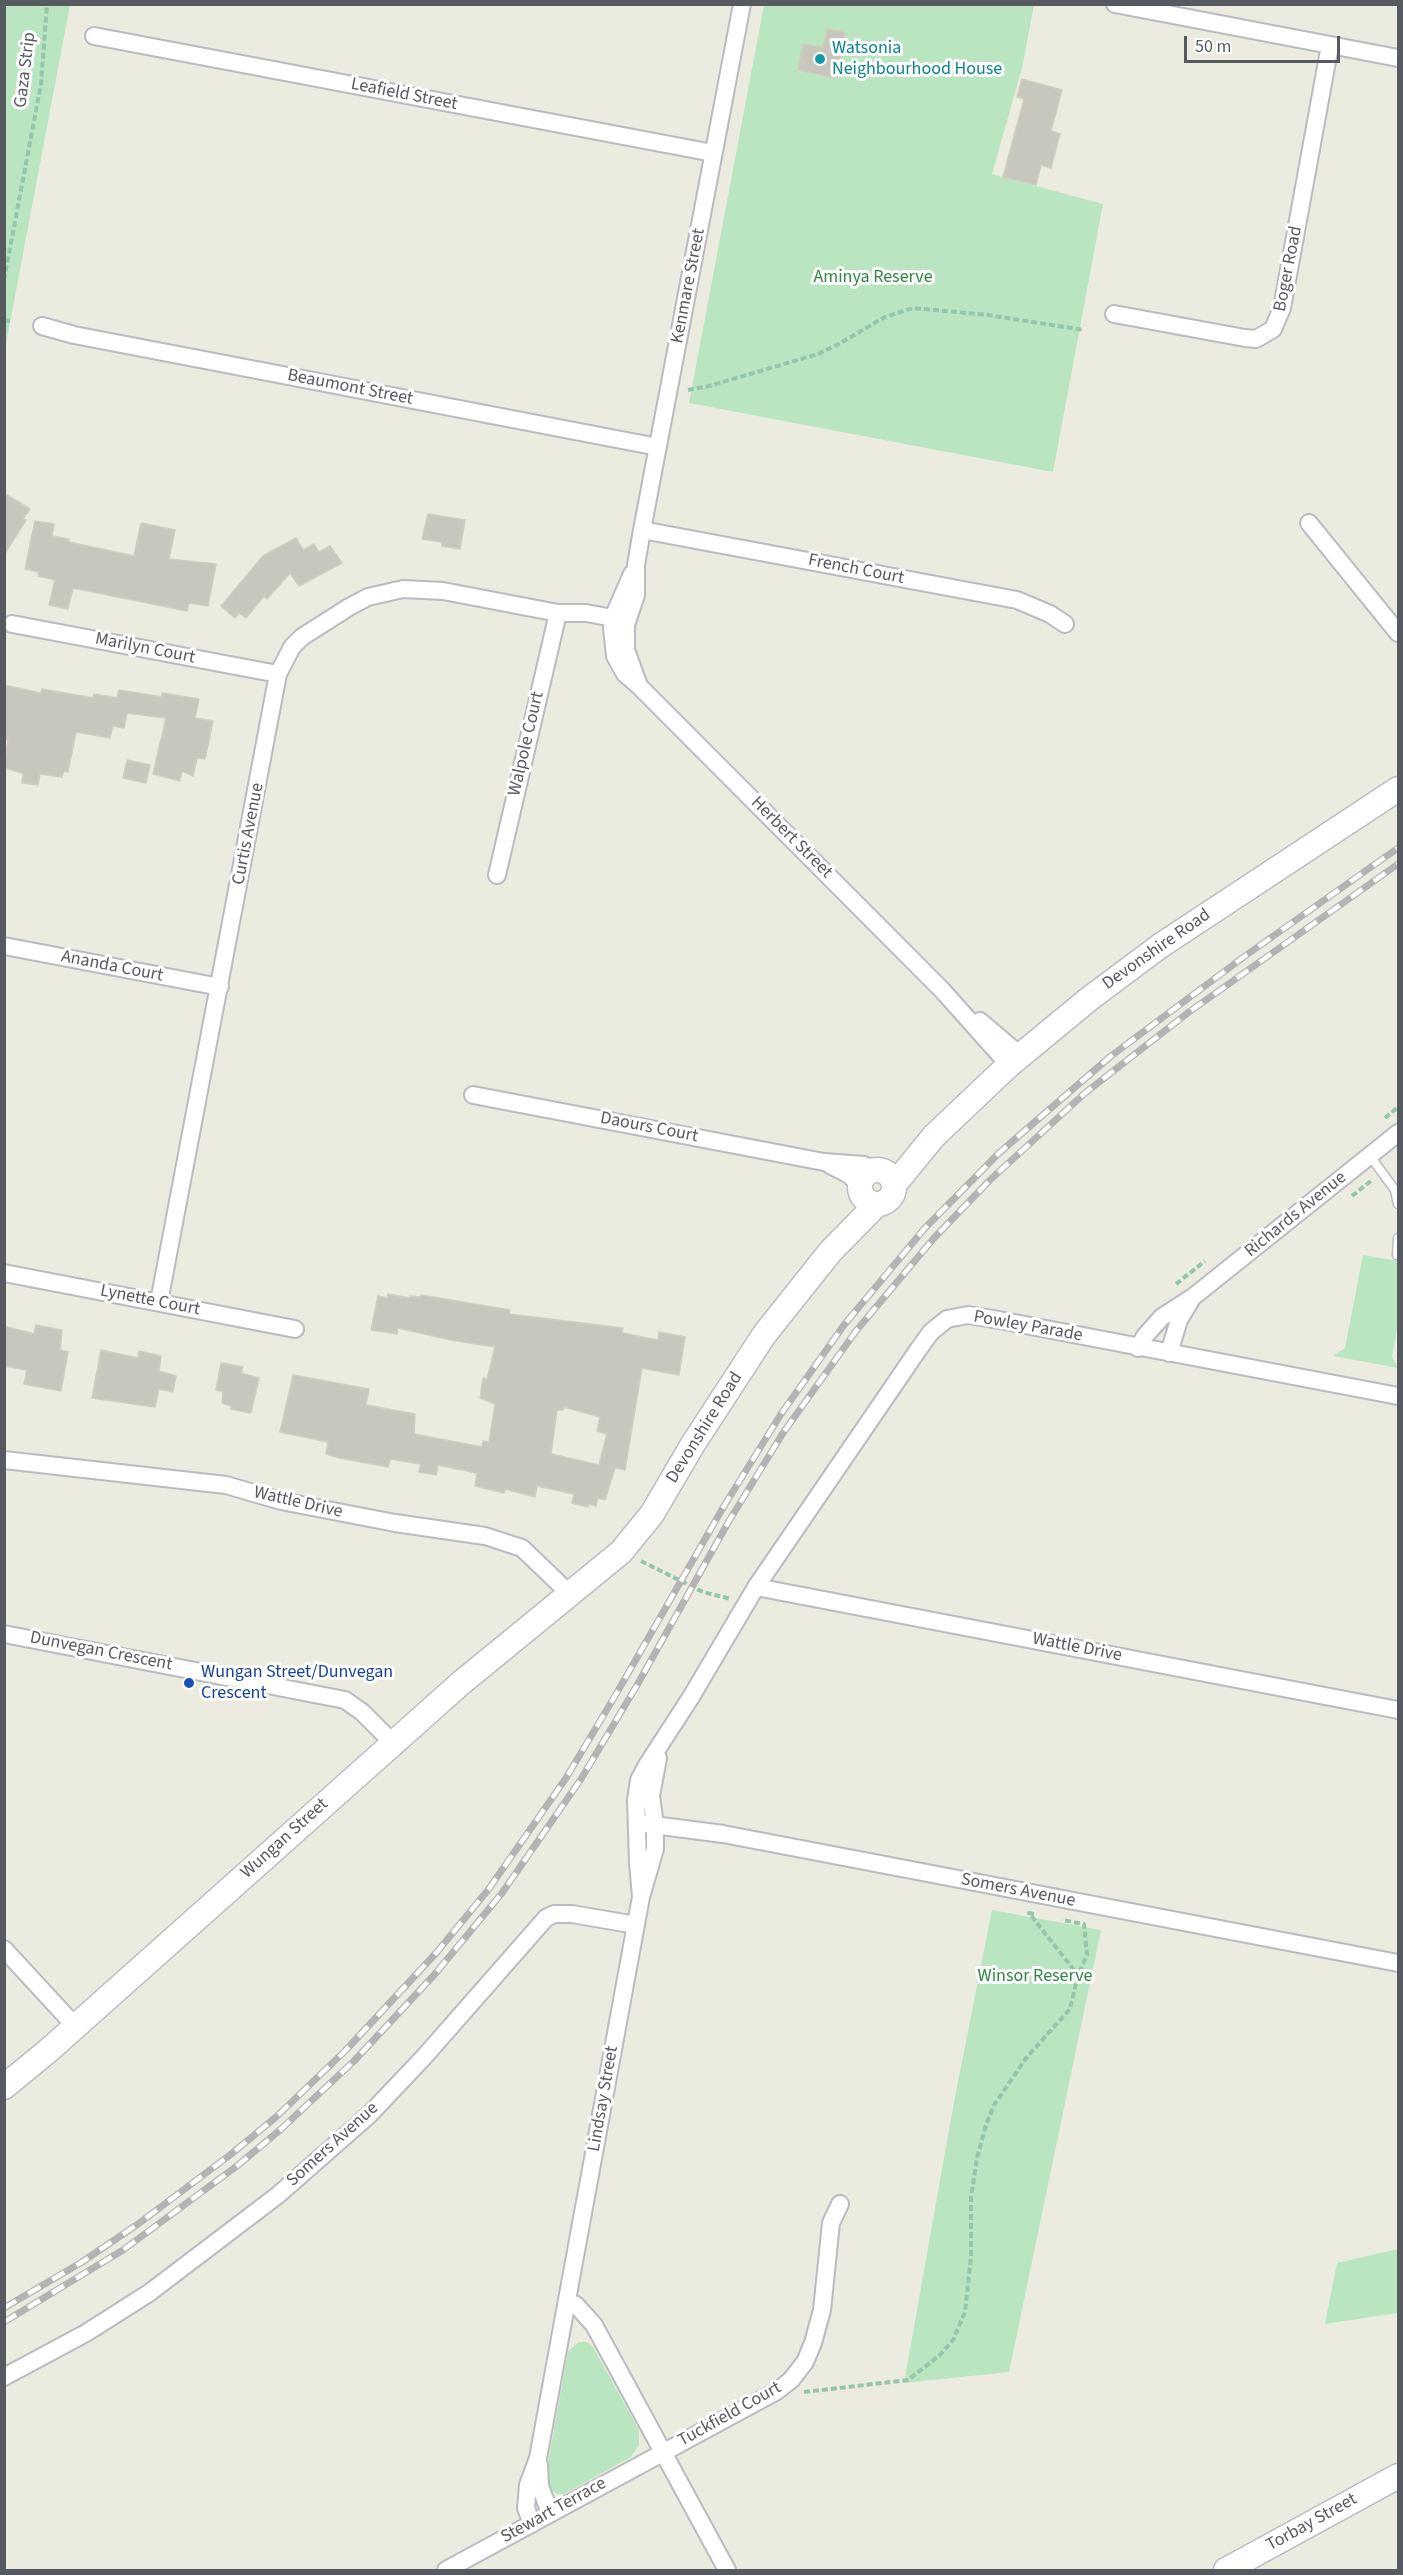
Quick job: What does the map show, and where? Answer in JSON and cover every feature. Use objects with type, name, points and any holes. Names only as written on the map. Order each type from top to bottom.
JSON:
[{"type":"street","points":[[1114,4],[1398,58]]},
{"type":"street","name":"Kenmare Street","points":[[617,624],[636,595],[636,565],[642,530],[742,5]]},
{"type":"street","name":"Leafield Street","points":[[94,36],[713,153]]},
{"type":"street","name":"Boger Road","points":[[1114,314],[1245,338],[1256,339],[1273,329],[1282,308],[1330,45]]},
{"type":"street","name":"Beaumont Street","points":[[42,326],[74,335],[658,447]]},
{"type":"street","points":[[1308,523],[1398,633]]},
{"type":"street","name":"French Court","points":[[642,530],[1017,600],[1050,614],[1065,624]]},
{"type":"street","name":"Curtis Avenue","points":[[159,1302],[278,674],[284,658],[302,637],[349,607],[384,592],[424,589],[558,613],[586,613],[617,624]]},
{"type":"street","name":"Walpole Court","points":[[497,875],[558,613]]},
{"type":"street","name":"Marilyn Court","points":[[12,624],[278,674]]},
{"type":"street","name":"Herbert Street","points":[[617,624],[639,686],[1014,1060]]},
{"type":"street","name":"Devonshire Road","points":[[571,1595],[621,1552],[652,1514],[699,1435],[764,1335],[830,1251],[874,1184],[934,1136],[1014,1060],[1089,999],[1160,946],[1398,789]]},
{"type":"street","name":"Ananda Court","points":[[4,946],[220,987]]},
{"type":"street","name":"Daours Court","points":[[473,1095],[824,1162],[874,1184]]},
{"type":"street","name":"Richards Avenue","points":[[1138,1348],[1145,1336],[1162,1317],[1193,1297],[1398,1133]]},
{"type":"street","name":"Lynette Court","points":[[4,1273],[295,1329]]},
{"type":"street","name":"Richards Avenue","points":[[1168,1353],[1179,1320],[1193,1297]]},
{"type":"street","name":"Powley Parade","points":[[756,1587],[918,1350],[931,1332],[947,1319],[962,1316],[978,1317],[1398,1396]]},
{"type":"street","name":"Wattle Drive","points":[[4,1460],[226,1485],[281,1502],[395,1523],[485,1536],[522,1548],[571,1595]]},
{"type":"street","name":"Lindsay Street","points":[[641,1897],[636,1800],[639,1780],[756,1587]]},
{"type":"street","name":"Wattle Drive","points":[[756,1587],[1398,1710]]},
{"type":"street","name":"Wungan Street","points":[[4,2087],[461,1683],[571,1595]]},
{"type":"street","name":"Dunvegan Crescent","points":[[4,1634],[345,1700],[362,1712],[393,1743]]},
{"type":"street","name":"Lindsay Street","points":[[532,2524],[526,2508],[526,2498],[538,2458],[641,1897],[651,1867],[655,1825],[651,1796],[652,1783],[661,1745]]},
{"type":"street","name":"Somers Avenue","points":[[637,1823],[723,1834],[1398,1963]]},
{"type":"street","name":"Somers Avenue","points":[[4,2377],[86,2333],[133,2303],[195,2260],[278,2195],[369,2115],[447,2032],[546,1918],[554,1914],[572,1914],[636,1925]]},
{"type":"street","points":[[4,1949],[75,2026]]},
{"type":"street","name":"Tuckfield Court","points":[[663,2451],[777,2391],[791,2380],[805,2362],[822,2310],[831,2223],[840,2204]]},
{"type":"street","points":[[567,2301],[576,2305],[590,2319],[727,2571]]},
{"type":"street","name":"Stewart Terrace","points":[[446,2571],[663,2451]]},
{"type":"street","name":"Lindsay Street","points":[[538,2458],[540,2486],[550,2513]]},
{"type":"street","name":"Torbay Street","points":[[1226,2571],[1398,2476]]},
{"type":"lane","points":[[1370,1156],[1395,1190],[1398,1204]]},
{"type":"lane","points":[[1398,1238],[1398,1255]]},
{"type":"path","name":"Gaza Strip","points":[[4,280],[41,84],[47,4]]},
{"type":"path","points":[[688,390],[818,354],[885,317],[913,309],[988,315],[1084,330]]},
{"type":"path","points":[[621,1552],[702,1592],[745,1604]]},
{"type":"path","points":[[1040,1916],[1029,1913],[1078,1975]]},
{"type":"path","points":[[801,2392],[908,2380],[940,2355],[953,2340],[960,2326],[966,2303],[971,2257],[971,2197],[977,2158],[986,2125],[994,2105],[1027,2056],[1067,2014],[1086,1955],[1084,1924],[1051,1918]]},
{"type":"green space","points":[[4,5],[70,5],[5,349]]},
{"type":"green space","name":"Aminya Reserve","points":[[764,5],[1034,5],[1022,68],[992,174],[1103,204],[1053,472],[689,403]]},
{"type":"green space","points":[[1363,1255],[1398,1261],[1398,1323],[1392,1357],[1398,1368],[1333,1356],[1345,1348]]},
{"type":"green space","name":"Winsor Reserve","points":[[992,1910],[1101,1930],[1009,2372],[904,2383],[954,2102]]},
{"type":"green space","points":[[1398,2249],[1398,2313],[1325,2324],[1337,2263]]},
{"type":"green space","points":[[579,2342],[587,2342],[593,2347],[639,2430],[639,2445],[631,2457],[564,2494],[557,2494],[546,2486],[545,2480],[568,2351]]},
{"type":"building","name":"Watsonia Neighbourhood House","points":[[827,29],[845,32],[837,78],[798,70],[803,44],[823,47]]},
{"type":"building","points":[[1022,79],[1062,90],[1051,131],[1060,134],[1051,168],[1041,165],[1036,185],[1003,177],[1024,99],[1017,97]]},
{"type":"building","points":[[4,493],[30,509],[23,519],[26,520],[4,555]]},
{"type":"building","points":[[428,514],[465,520],[460,549],[442,546],[442,542],[422,539]]},
{"type":"building","points":[[35,521],[54,524],[52,536],[69,539],[69,542],[134,556],[141,523],[175,530],[169,559],[216,564],[208,606],[189,603],[187,611],[73,588],[68,609],[49,605],[55,580],[38,576],[39,572],[25,569]]},
{"type":"building","points":[[296,538],[303,550],[314,544],[319,552],[330,546],[342,563],[299,586],[290,573],[267,599],[264,596],[246,618],[239,613],[235,618],[221,606],[263,556]]},
{"type":"building","points":[[4,685],[41,693],[42,689],[93,698],[94,694],[117,698],[119,690],[162,697],[162,693],[199,699],[195,718],[213,721],[205,759],[197,758],[193,776],[182,771],[180,781],[153,774],[166,718],[127,713],[124,728],[113,726],[110,738],[76,732],[68,772],[64,771],[62,777],[40,774],[38,785],[22,783],[23,773],[4,768],[8,740],[4,740]]},
{"type":"building","points":[[127,760],[150,765],[146,783],[123,778]]},
{"type":"building","points":[[388,1294],[410,1298],[410,1296],[420,1297],[421,1295],[510,1310],[509,1314],[623,1328],[622,1333],[658,1340],[659,1332],[685,1337],[679,1375],[642,1368],[625,1470],[615,1468],[605,1500],[598,1498],[596,1506],[589,1504],[588,1507],[572,1503],[574,1494],[537,1486],[535,1497],[505,1489],[504,1493],[475,1486],[477,1473],[438,1465],[436,1475],[419,1472],[421,1464],[390,1459],[388,1467],[340,1458],[326,1454],[328,1442],[280,1432],[293,1375],[369,1389],[366,1405],[415,1414],[414,1434],[482,1447],[483,1441],[489,1442],[495,1404],[480,1398],[483,1378],[487,1379],[495,1347],[398,1328],[397,1334],[371,1330],[378,1296],[387,1298]],"holes":[[[564,1407],[600,1417],[597,1431],[607,1434],[599,1465],[551,1454],[557,1410],[563,1410]]]},
{"type":"building","points":[[36,1325],[62,1330],[60,1350],[68,1352],[61,1391],[24,1384],[27,1370],[4,1366],[4,1326],[34,1334]]},
{"type":"building","points":[[101,1350],[138,1358],[139,1351],[161,1356],[159,1371],[176,1376],[173,1392],[159,1389],[155,1407],[92,1398]]},
{"type":"building","points":[[221,1363],[243,1367],[241,1373],[259,1378],[251,1413],[231,1409],[231,1406],[222,1403],[223,1392],[216,1390]]},
{"type":"railway","points":[[4,2308],[82,2262],[138,2224],[230,2155],[275,2118],[345,2051],[437,1952],[488,1890],[566,1778],[724,1506],[781,1414],[844,1325],[925,1228],[999,1153],[1111,1056],[1245,956],[1398,848]]},
{"type":"railway","points":[[4,2322],[123,2250],[237,2166],[280,2130],[354,2061],[435,1974],[502,1893],[581,1779],[636,1687],[729,1521],[783,1433],[856,1331],[934,1238],[990,1180],[1085,1093],[1189,1012],[1398,864]]},
{"type":"place","name":"Watsonia Neighbourhood House","points":[[820,59]]},
{"type":"place","name":"Wungan Street/Dunvegan Crescent","points":[[189,1683]]}]
